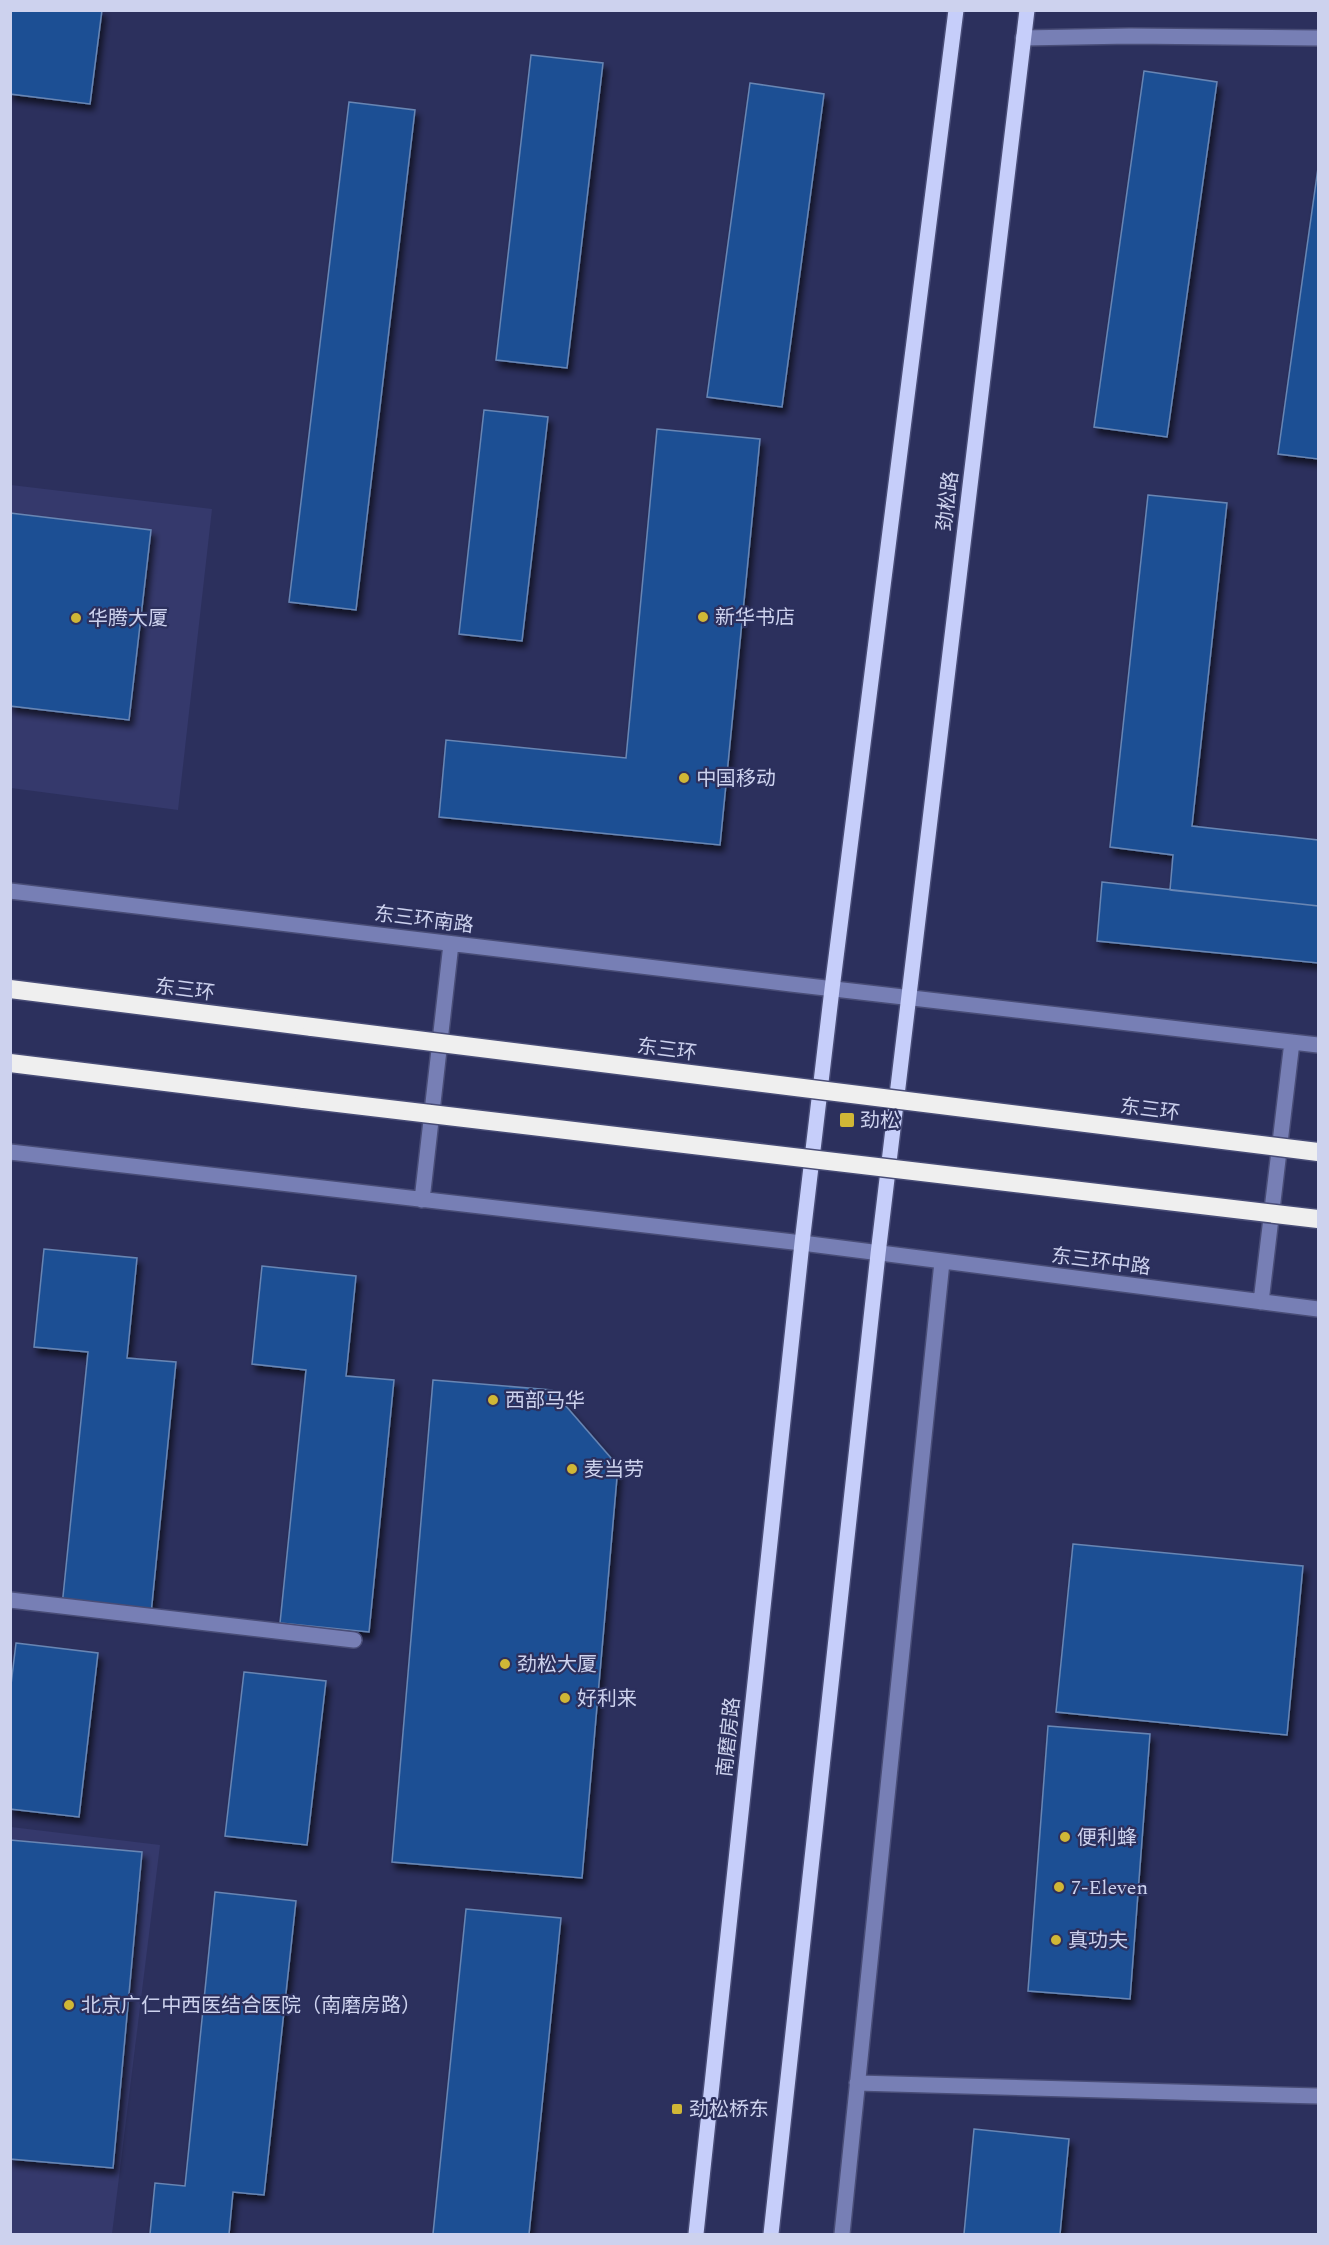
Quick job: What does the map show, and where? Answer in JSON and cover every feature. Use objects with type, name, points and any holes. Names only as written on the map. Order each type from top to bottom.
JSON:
[{"type":"highway","name":"东三环","points":[[10,989],[1318,1152]]},
{"type":"highway","points":[[10,1064],[1318,1219]]},
{"type":"main road","points":[[832,989],[956,10]]},
{"type":"main road","name":"劲松路","points":[[878,1254],[1027,10]]},
{"type":"main road","name":"南磨房路","points":[[696,2235],[802,1243],[832,989]]},
{"type":"main road","points":[[771,2235],[878,1254]]},
{"type":"street","points":[[1023,38],[1130,36],[1318,38]]},
{"type":"street","name":"东三环南路","points":[[10,891],[909,997]]},
{"type":"street","points":[[422,1200],[451,944]]},
{"type":"street","points":[[909,997],[1318,1045]]},
{"type":"street","points":[[1262,1302],[1292,1042]]},
{"type":"street","points":[[10,1152],[802,1243]]},
{"type":"street","name":"东三环中路","points":[[802,1243],[1318,1309]]},
{"type":"street","points":[[842,2235],[942,1262]]},
{"type":"street","points":[[10,1600],[354,1640]]},
{"type":"street","points":[[857,2084],[1318,2096]]},
{"type":"shaded area","name":"华腾大厦","points":[[11,485],[212,509],[178,810],[11,788]]},
{"type":"shaded area","name":"北京广仁中西医结合医院（南磨房路）","points":[[11,1827],[160,1845],[112,2234],[11,2234]]},
{"type":"building","points":[[10,10],[102,10],[90,104],[10,94]]},
{"type":"building","points":[[531,55],[603,63],[567,368],[496,360]]},
{"type":"building","points":[[1144,71],[1217,82],[1167,437],[1094,427]]},
{"type":"building","points":[[750,83],[824,94],[782,407],[707,397]]},
{"type":"building","points":[[349,102],[415,110],[356,610],[289,602]]},
{"type":"building","points":[[1318,168],[1318,459],[1278,454]]},
{"type":"building","points":[[484,410],[548,417],[522,641],[459,634]]},
{"type":"building","points":[[657,429],[760,439],[720,845],[439,817],[446,740],[626,758]]},
{"type":"building","points":[[1148,495],[1227,503],[1192,826],[1318,840],[1318,906],[1170,890],[1173,855],[1110,847]]},
{"type":"building","name":"华腾大厦","points":[[10,513],[151,530],[129,720],[10,706]]},
{"type":"building","points":[[1102,882],[1318,906],[1318,963],[1097,941]]},
{"type":"building","points":[[44,1249],[137,1258],[127,1358],[176,1362],[151,1614],[62,1606],[88,1352],[34,1347]]},
{"type":"building","points":[[262,1266],[356,1276],[346,1376],[394,1380],[369,1632],[280,1623],[306,1370],[252,1364]]},
{"type":"building","name":"劲松大厦","points":[[433,1380],[552,1390],[618,1466],[582,1878],[392,1862]]},
{"type":"building","points":[[1073,1544],[1303,1566],[1287,1735],[1056,1712]]},
{"type":"building","points":[[16,1643],[98,1653],[79,1817],[10,1809],[10,1693]]},
{"type":"building","points":[[244,1672],[326,1681],[307,1845],[225,1836]]},
{"type":"building","points":[[1048,1726],[1150,1734],[1130,1999],[1028,1991]]},
{"type":"building","name":"北京广仁中西医结合医院（南磨房路）","points":[[10,1840],[142,1852],[113,2168],[10,2159]]},
{"type":"building","points":[[215,1892],[296,1901],[264,2195],[233,2192],[229,2234],[150,2234],[155,2183],[185,2186]]},
{"type":"building","points":[[466,1909],[561,1918],[529,2234],[433,2234]]},
{"type":"building","points":[[974,2129],[1069,2139],[1060,2234],[964,2234]]},
{"type":"place","name":"新华书店","points":[[703,617]]},
{"type":"place","name":"华腾大厦","points":[[76,618]]},
{"type":"place","name":"中国移动","points":[[684,778]]},
{"type":"place","name":"劲松","points":[[847,1120]]},
{"type":"place","name":"西部马华","points":[[493,1400]]},
{"type":"place","name":"麦当劳","points":[[572,1469]]},
{"type":"place","name":"劲松大厦","points":[[505,1664]]},
{"type":"place","name":"好利来","points":[[565,1698]]},
{"type":"place","name":"便利蜂","points":[[1065,1837]]},
{"type":"place","name":"7-Eleven","points":[[1059,1887]]},
{"type":"place","name":"真功夫","points":[[1056,1940]]},
{"type":"place","name":"北京广仁中西医结合医院（南磨房路）","points":[[69,2005]]},
{"type":"place","name":"劲松桥东","points":[[677,2109]]}]
